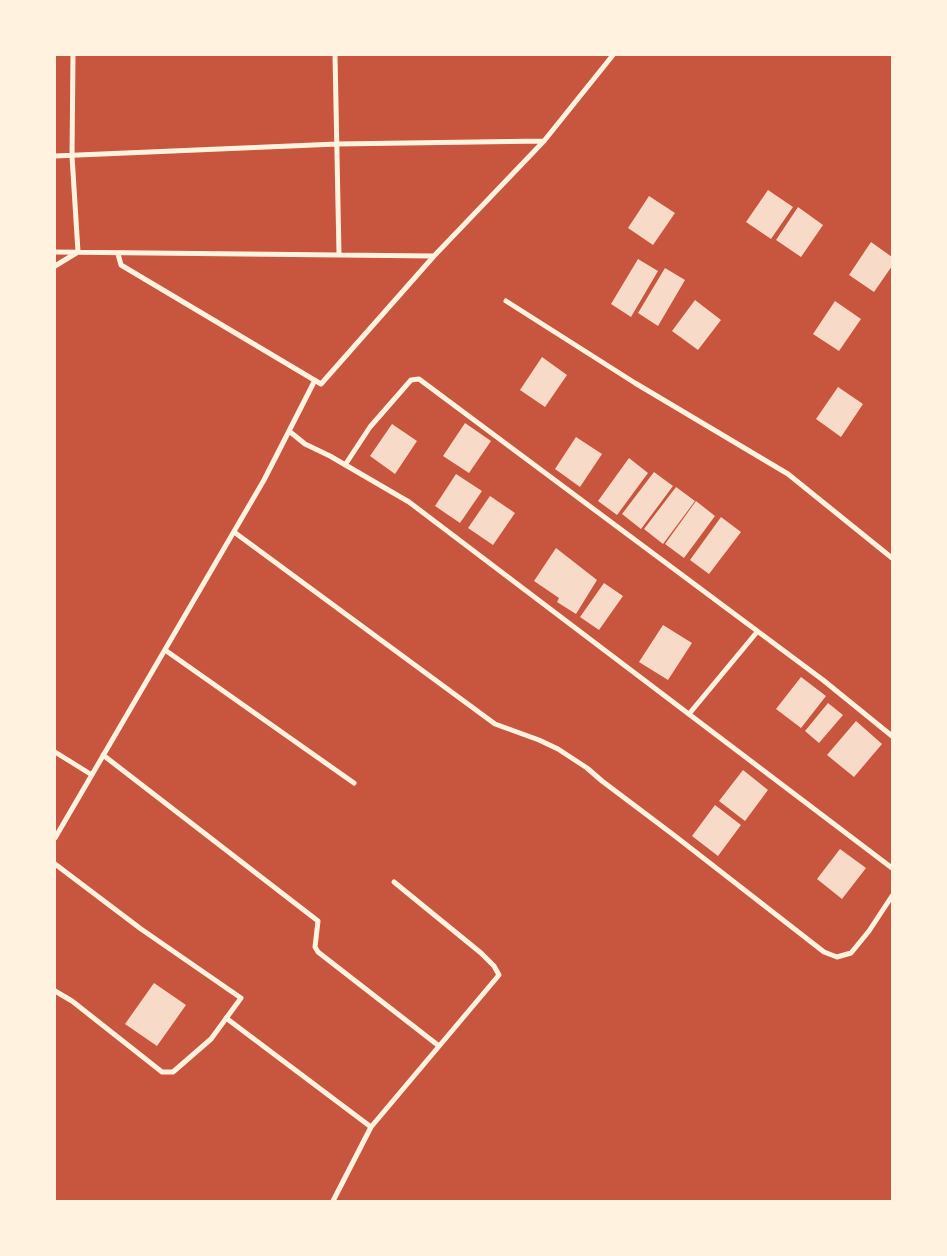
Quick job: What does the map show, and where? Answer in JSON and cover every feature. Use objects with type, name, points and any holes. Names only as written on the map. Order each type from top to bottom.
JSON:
[{"type":"street","points":[[73,55],[72,156],[78,252]]},
{"type":"street","points":[[336,55],[339,254]]},
{"type":"street","points":[[118,254],[121,265],[321,384],[434,256],[544,141],[613,55]]},
{"type":"street","points":[[55,156],[337,144],[544,141]]},
{"type":"street","points":[[55,252],[434,256]]},
{"type":"street","points":[[55,266],[78,252]]},
{"type":"street","points":[[506,301],[635,383],[788,474],[892,558]]},
{"type":"street","points":[[345,465],[370,427],[411,380],[419,379],[823,680],[892,736]]},
{"type":"street","points":[[55,838],[234,532],[315,380]]},
{"type":"street","points":[[289,431],[305,444],[409,502],[892,868]]},
{"type":"street","points":[[234,532],[495,724],[558,749],[587,768],[602,782],[675,836],[824,952],[837,957],[851,953],[869,931],[892,896]]},
{"type":"street","points":[[689,714],[757,632]]},
{"type":"street","points":[[165,650],[354,783]]},
{"type":"street","points":[[55,752],[92,775]]},
{"type":"street","points":[[103,755],[318,921],[315,947],[318,952],[438,1046]]},
{"type":"street","points":[[55,864],[141,929],[242,998],[211,1039],[173,1072],[162,1072],[72,1001],[55,991]]},
{"type":"street","points":[[333,1201],[371,1128],[438,1046],[499,976],[494,966],[481,953],[394,882]]},
{"type":"street","points":[[226,1018],[371,1128]]},
{"type":"building","points":[[768,190],[793,207],[771,239],[746,222]]},
{"type":"building","points":[[649,196],[675,213],[653,245],[628,228]]},
{"type":"building","points":[[798,207],[823,225],[801,257],[776,240]]},
{"type":"building","points":[[871,242],[892,257],[892,266],[874,292],[849,275]]},
{"type":"building","points":[[638,259],[658,271],[631,317],[611,304]]},
{"type":"building","points":[[665,268],[685,280],[658,326],[638,313]]},
{"type":"building","points":[[695,300],[721,320],[698,350],[672,331]]},
{"type":"building","points":[[835,301],[861,319],[839,351],[813,334]]},
{"type":"building","points":[[542,357],[567,375],[545,407],[520,390]]},
{"type":"building","points":[[838,387],[863,404],[841,437],[816,419]]},
{"type":"building","points":[[465,423],[491,441],[469,473],[443,456]]},
{"type":"building","points":[[392,424],[417,441],[395,474],[370,456]]},
{"type":"building","points":[[576,437],[602,454],[580,487],[555,469]]},
{"type":"building","points":[[629,458],[648,473],[617,515],[598,501]]},
{"type":"building","points":[[654,472],[673,486],[641,529],[622,514]]},
{"type":"building","points":[[456,474],[482,491],[460,523],[435,506]]},
{"type":"building","points":[[676,487],[695,501],[663,544],[644,529]]},
{"type":"building","points":[[490,496],[515,513],[493,545],[468,528]]},
{"type":"building","points":[[696,501],[715,516],[684,558],[665,544]]},
{"type":"building","points":[[721,517],[741,532],[709,574],[690,560]]},
{"type":"building","points":[[556,548],[597,580],[576,614],[557,602],[559,598],[534,581]]},
{"type":"building","points":[[604,583],[623,596],[599,630],[580,617]]},
{"type":"building","points":[[663,625],[692,643],[668,680],[639,662]]},
{"type":"building","points":[[801,677],[826,696],[801,728],[776,709]]},
{"type":"building","points":[[828,703],[843,715],[819,743],[805,731]]},
{"type":"building","points":[[856,721],[882,744],[854,777],[827,755]]},
{"type":"building","points":[[743,770],[768,790],[745,821],[719,801]]},
{"type":"building","points":[[715,805],[741,825],[718,856],[692,836]]},
{"type":"building","points":[[840,849],[866,868],[842,899],[817,879]]},
{"type":"building","points":[[154,983],[186,1005],[157,1046],[125,1024]]}]
